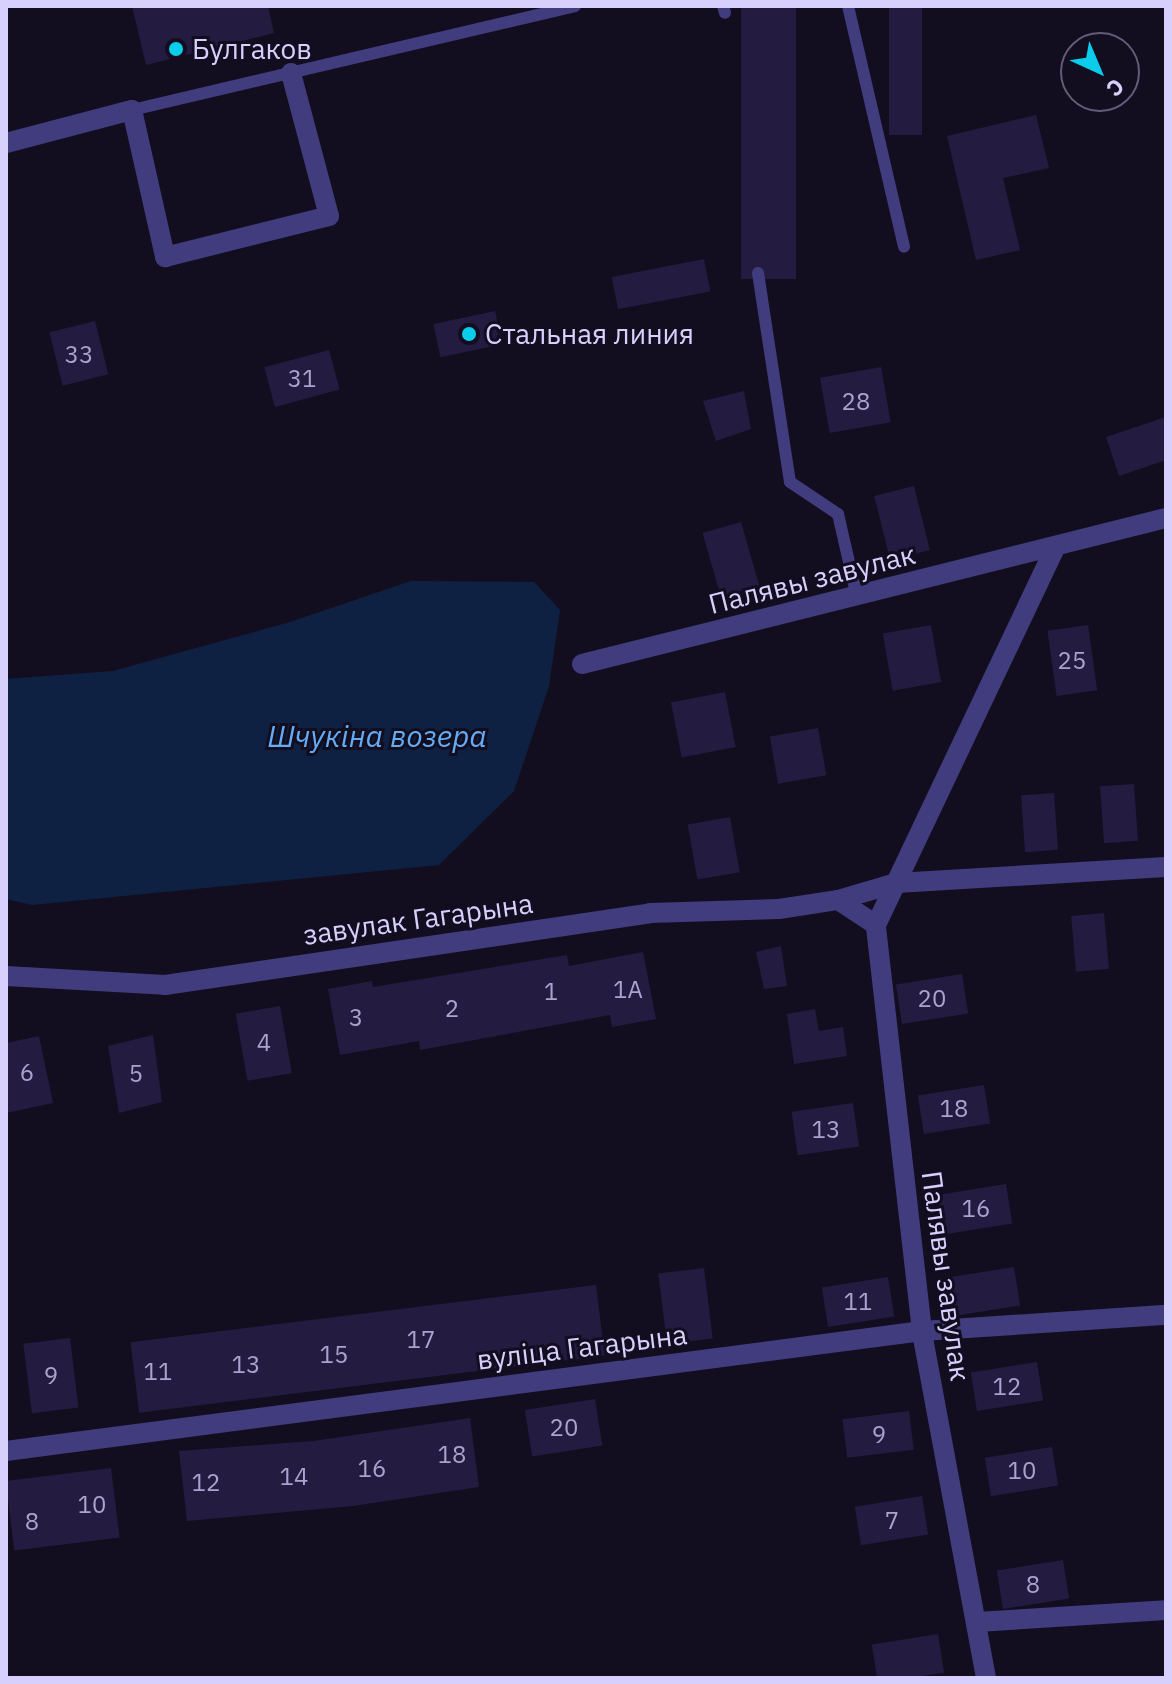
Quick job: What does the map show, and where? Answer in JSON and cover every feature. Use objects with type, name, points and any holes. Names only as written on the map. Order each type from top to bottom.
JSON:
[{"type":"street","points":[[6,143],[132,110],[165,257],[329,216],[291,73]]},
{"type":"street","name":"Палявы завулак","points":[[582,664],[1166,518]]},
{"type":"street","points":[[838,900],[876,925],[1055,548]]},
{"type":"street","points":[[896,883],[1166,867]]},
{"type":"street","name":"завулак Гагарына","points":[[6,976],[165,985],[650,913],[779,909],[838,900],[896,883]]},
{"type":"street","name":"Палявы завулак","points":[[876,925],[922,1331],[986,1678]]},
{"type":"street","name":"вуліца Гагарына","points":[[6,1451],[922,1331],[1166,1315]]},
{"type":"street","points":[[977,1622],[1166,1610]]},
{"type":"lane","points":[[132,110],[575,6]]},
{"type":"lane","points":[[848,6],[904,247]]},
{"type":"lane","points":[[758,273],[790,482],[838,514],[857,597]]},
{"type":"water","name":"Шчукіна возера","points":[[411,581],[534,582],[560,610],[549,686],[514,791],[439,865],[32,905],[6,899],[6,679],[113,671],[290,622]]},
{"type":"building","name":"Булгаков","points":[[132,6],[268,6],[274,33],[146,65]]},
{"type":"building","points":[[741,6],[796,6],[796,279],[741,279]]},
{"type":"building","points":[[889,6],[922,6],[922,135],[889,135]]},
{"type":"building","points":[[1036,115],[1049,168],[1003,178],[1020,250],[976,260],[947,136]]},
{"type":"building","points":[[704,259],[710,291],[618,309],[612,277]]},
{"type":"building","points":[[495,311],[502,344],[440,357],[433,324]]},
{"type":"building","points":[[95,321],[108,374],[63,386],[49,332]]},
{"type":"building","points":[[329,350],[340,390],[275,407],[264,367]]},
{"type":"building","points":[[881,367],[891,422],[830,433],[820,378]]},
{"type":"building","points":[[744,391],[751,429],[716,441],[703,401]]},
{"type":"building","points":[[1166,417],[1166,460],[1119,476],[1106,437]]},
{"type":"building","points":[[914,486],[930,550],[890,560],[874,496]]},
{"type":"building","points":[[741,522],[759,585],[721,596],[703,533]]},
{"type":"building","points":[[931,625],[941,682],[893,691],[883,634]]},
{"type":"building","points":[[1088,625],[1097,690],[1057,696],[1047,631]]},
{"type":"building","points":[[725,692],[736,747],[682,757],[671,702]]},
{"type":"building","points":[[818,728],[826,775],[778,784],[770,737]]},
{"type":"building","points":[[1134,784],[1138,841],[1104,843],[1100,786]]},
{"type":"building","points":[[1054,793],[1058,850],[1025,852],[1021,795]]},
{"type":"building","points":[[730,817],[740,872],[697,880],[688,824]]},
{"type":"building","points":[[1104,913],[1109,969],[1076,972],[1071,916]]},
{"type":"building","points":[[781,946],[787,986],[764,989],[756,952]]},
{"type":"building","points":[[643,952],[656,1019],[612,1027],[610,1015],[420,1050],[419,1041],[340,1055],[328,989],[372,981],[373,987],[567,955],[569,966]]},
{"type":"building","points":[[962,974],[968,1014],[902,1024],[896,984]]},
{"type":"building","points":[[280,1006],[292,1073],[247,1081],[236,1014]]},
{"type":"building","points":[[815,1009],[819,1031],[843,1027],[847,1056],[794,1064],[787,1014]]},
{"type":"building","points":[[153,1035],[162,1102],[119,1113],[108,1046]]},
{"type":"building","points":[[39,1036],[53,1103],[6,1113],[6,1043]]},
{"type":"building","points":[[984,1085],[990,1124],[924,1134],[918,1095]]},
{"type":"building","points":[[853,1103],[859,1147],[798,1155],[792,1112]]},
{"type":"building","points":[[1006,1184],[1012,1224],[945,1234],[939,1195]]},
{"type":"building","points":[[1014,1267],[1020,1306],[954,1316],[948,1277]]},
{"type":"building","points":[[704,1268],[713,1338],[667,1344],[658,1274]]},
{"type":"building","points":[[888,1277],[894,1317],[828,1327],[822,1287]]},
{"type":"building","points":[[596,1285],[605,1355],[139,1413],[130,1342]]},
{"type":"building","points":[[70,1338],[79,1407],[32,1413],[23,1344]]},
{"type":"building","points":[[1037,1362],[1043,1401],[977,1411],[971,1372]]},
{"type":"building","points":[[595,1399],[602,1445],[532,1457],[525,1410]]},
{"type":"building","points":[[909,1411],[914,1450],[847,1458],[842,1419]]},
{"type":"building","points":[[470,1418],[479,1487],[353,1506],[187,1521],[179,1451],[313,1441]]},
{"type":"building","points":[[1052,1447],[1058,1486],[991,1496],[985,1458]]},
{"type":"building","points":[[111,1468],[120,1537],[14,1550],[6,1481]]},
{"type":"building","points":[[922,1496],[928,1535],[861,1545],[855,1507]]},
{"type":"building","points":[[1063,1560],[1069,1599],[1003,1609],[997,1570]]},
{"type":"building","points":[[938,1634],[944,1673],[910,1678],[877,1678],[872,1644]]},
{"type":"place","name":"Булгаков","points":[[176,49]]},
{"type":"place","name":"Стальная линия","points":[[469,334]]}]
